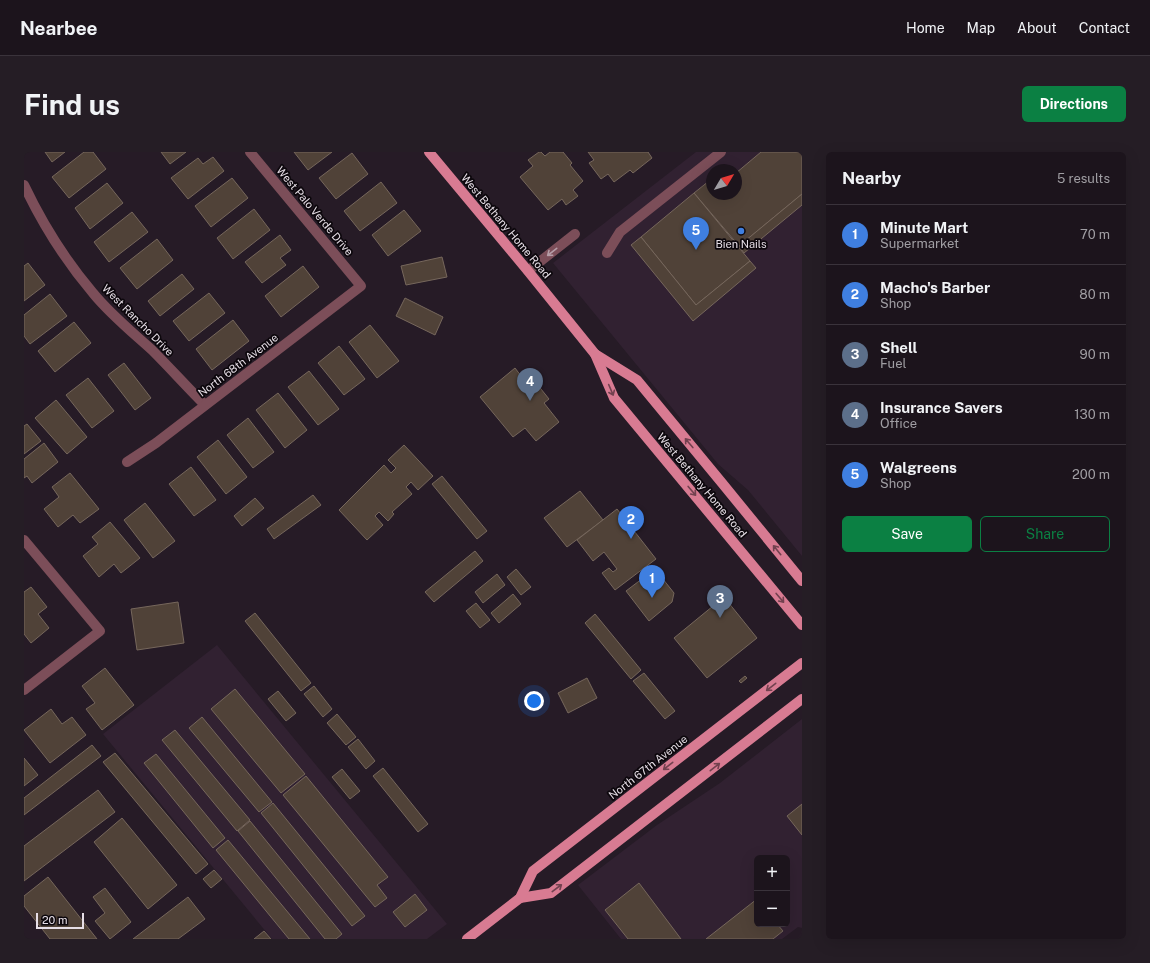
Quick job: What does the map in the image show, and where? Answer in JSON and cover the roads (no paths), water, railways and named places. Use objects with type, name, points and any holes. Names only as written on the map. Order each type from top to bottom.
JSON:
[{"type":"main road","name":"West Bethany Home Road","points":[[429,152],[595,354],[614,398],[802,625]]},
{"type":"main road","name":"West Bethany Home Road","points":[[595,354],[637,380],[802,581]]},
{"type":"main road","name":"North 67th Avenue","points":[[466,939],[520,898],[533,871],[802,663]]},
{"type":"main road","name":"North 67th Avenue","points":[[520,898],[551,893],[802,699]]},
{"type":"street","name":"West Palo Verde Drive","points":[[250,152],[361,286]]},
{"type":"street","points":[[607,253],[620,232],[722,152]]},
{"type":"street","name":"West Rancho Drive","points":[[24,185],[47,230],[92,293],[205,405]]},
{"type":"street","points":[[528,271],[575,234]]},
{"type":"street","name":"North 68th Avenue","points":[[127,462],[156,443],[361,286]]},
{"type":"street","points":[[24,540],[100,630],[24,690]]},
{"type":"place","name":"Bien Nails","points":[[741,231]]},
{"type":"place","name":"Walgreens","points":[[696,250]]},
{"type":"place","name":"Insurance Savers","points":[[530,401]]},
{"type":"place","name":"Macho's Barber","points":[[631,539]]},
{"type":"place","name":"Minute Mart","points":[[652,598]]},
{"type":"place","name":"Shell","points":[[720,618]]}]
